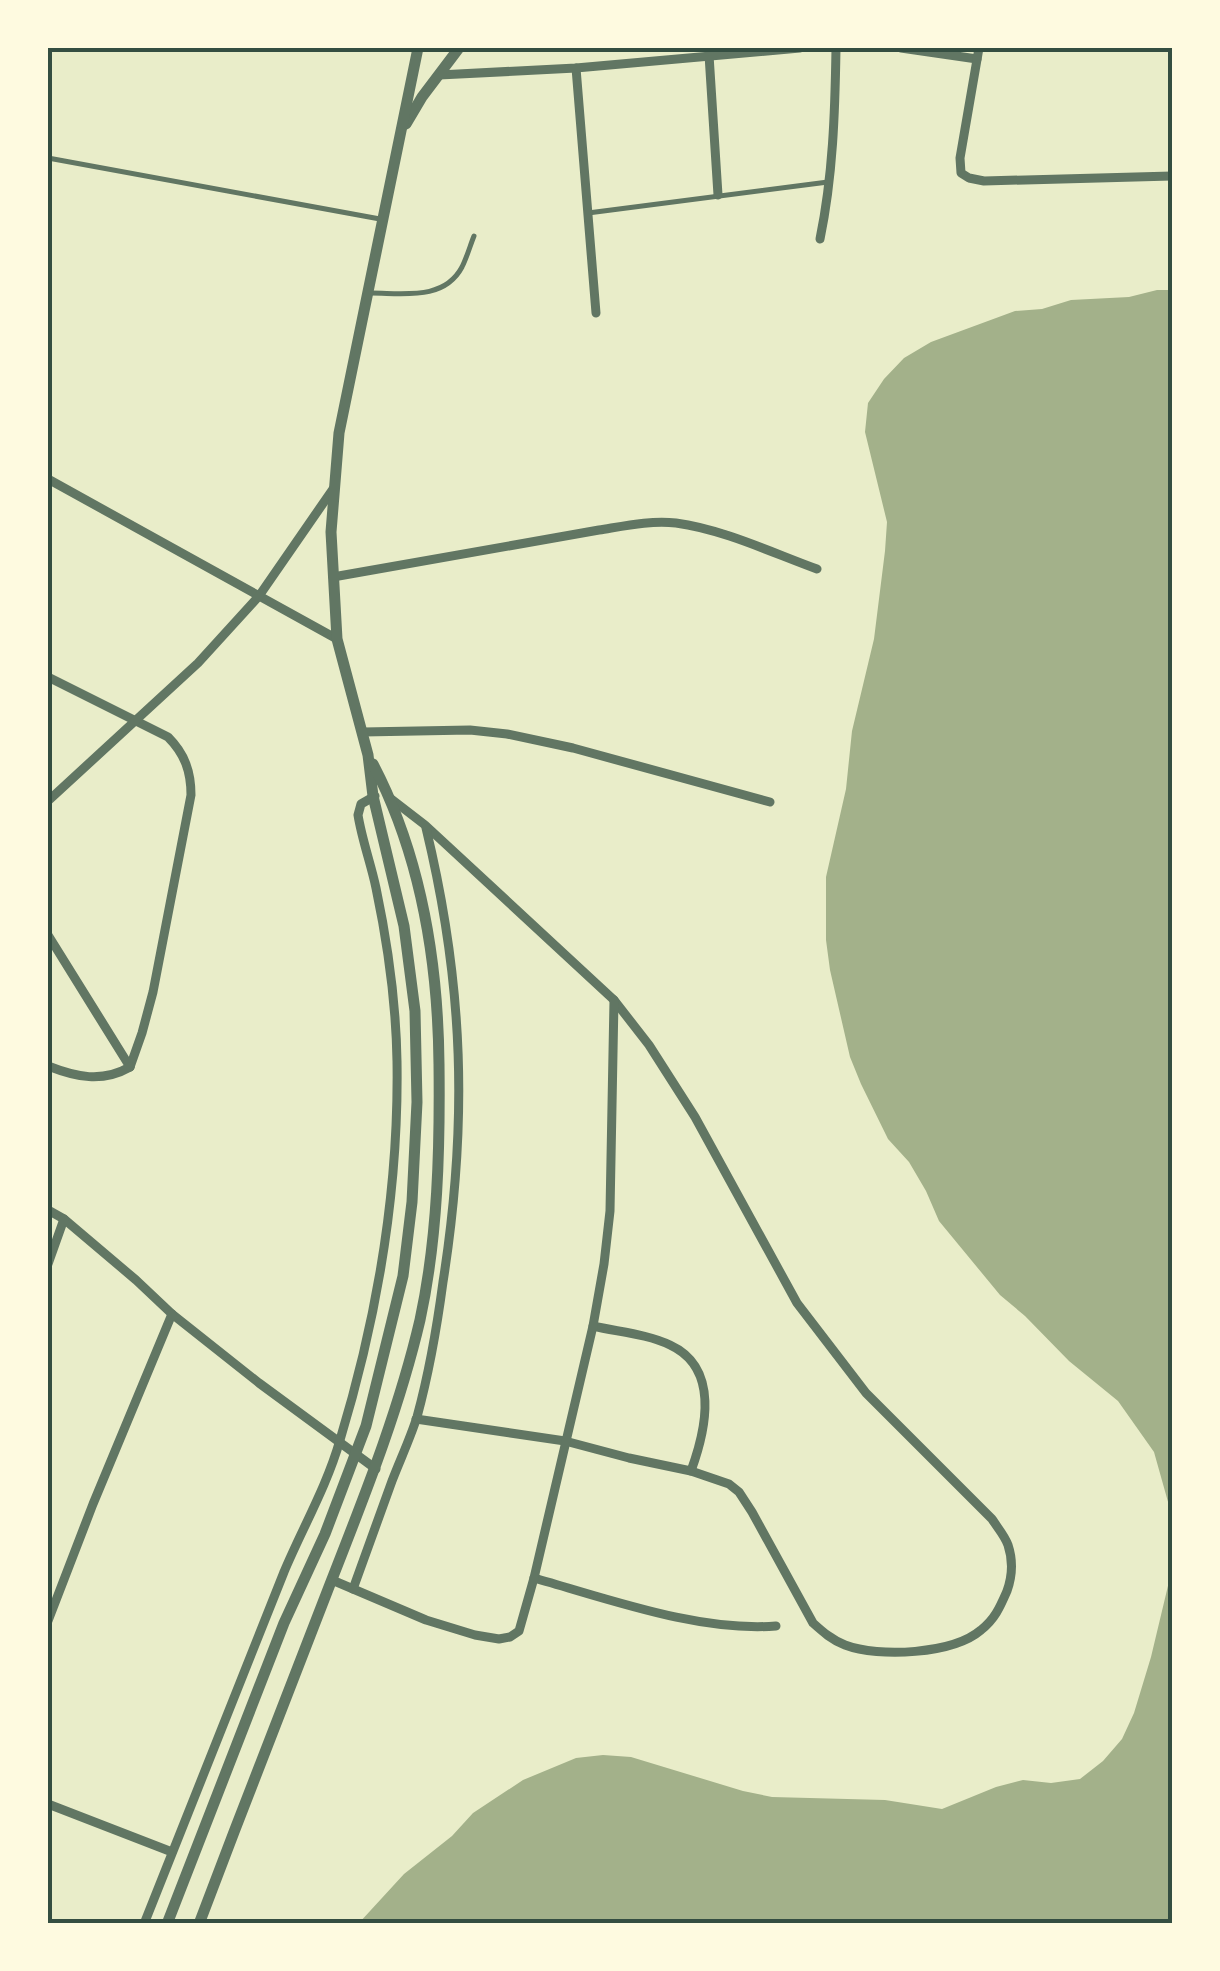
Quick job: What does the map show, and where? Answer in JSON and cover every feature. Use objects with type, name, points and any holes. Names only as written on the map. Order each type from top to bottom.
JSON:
[{"type":"street","points":[[167,1924],[366,1426],[402,1276],[412,1202],[418,1102],[414,1011],[404,926],[373,796],[363,732],[337,640],[331,532],[338,432],[418,48]]},
{"type":"street","points":[[401,132],[460,48]]},
{"type":"street","points":[[438,75],[576,68],[800,48]]},
{"type":"street","points":[[820,239],[830,182],[836,48]]},
{"type":"street","points":[[900,48],[977,59]]},
{"type":"street","points":[[979,48],[960,158],[960,172],[969,178],[1172,176]]},
{"type":"street","points":[[709,55],[718,195]]},
{"type":"street","points":[[576,68],[596,313]]},
{"type":"street","points":[[48,479],[337,640]]},
{"type":"street","points":[[48,801],[198,662],[259,596],[333,489]]},
{"type":"street","points":[[333,576],[599,530],[675,523],[817,569]]},
{"type":"street","points":[[48,677],[168,737],[179,748],[191,778],[192,795],[153,992],[130,1067],[117,1074],[86,1078],[48,1066]]},
{"type":"street","points":[[363,732],[470,730],[507,734],[770,802]]},
{"type":"street","points":[[198,1924],[376,1469],[420,1320],[428,1273],[440,1110],[439,1032],[428,923],[391,798],[368,755]]},
{"type":"street","points":[[144,1924],[288,1562],[340,1444],[380,1270],[395,1140],[397,1060],[392,971],[358,815],[362,804],[373,796],[391,798],[425,826],[614,1000],[650,1046],[695,1118],[798,1303],[866,1392],[992,1518],[1008,1543],[1010,1582],[998,1614],[978,1633],[950,1646],[881,1652],[841,1644],[814,1623],[739,1492],[716,1478],[566,1442],[416,1418]]},
{"type":"street","points":[[353,1589],[416,1418],[450,1242],[459,1150],[460,1064],[454,979],[440,888],[425,826]]},
{"type":"street","points":[[48,935],[130,1067]]},
{"type":"street","points":[[332,1580],[426,1620],[475,1635],[510,1637],[523,1620],[594,1326],[604,1264],[610,1211],[614,1000]]},
{"type":"street","points":[[48,1210],[64,1219],[172,1314],[376,1469]]},
{"type":"street","points":[[48,1264],[64,1219]]},
{"type":"street","points":[[48,1621],[172,1314]]},
{"type":"street","points":[[594,1326],[655,1339],[692,1360],[700,1375],[706,1409],[692,1471]]},
{"type":"street","points":[[534,1578],[724,1626],[776,1626]]},
{"type":"street","points":[[48,1804],[172,1852]]},
{"type":"lane","points":[[48,158],[383,220]]},
{"type":"lane","points":[[588,212],[830,182]]},
{"type":"lane","points":[[368,293],[415,294],[443,288],[462,267],[474,236]]},
{"type":"shaded area","points":[[1172,290],[1172,1569],[1170,1509],[1154,1452],[1118,1401],[1000,1295],[939,1221],[909,1162],[888,1139],[850,1057],[826,940],[826,877],[846,789],[852,731],[874,639],[885,551],[887,522],[865,432],[868,403],[904,358],[931,342],[1015,311]]},
{"type":"shaded area","points":[[1172,1569],[1172,1923],[359,1923],[404,1874],[452,1836],[473,1813],[523,1780],[576,1758],[631,1757],[772,1797],[885,1800],[942,1809],[1023,1780],[1051,1783],[1080,1779],[1122,1739],[1134,1713]]}]
